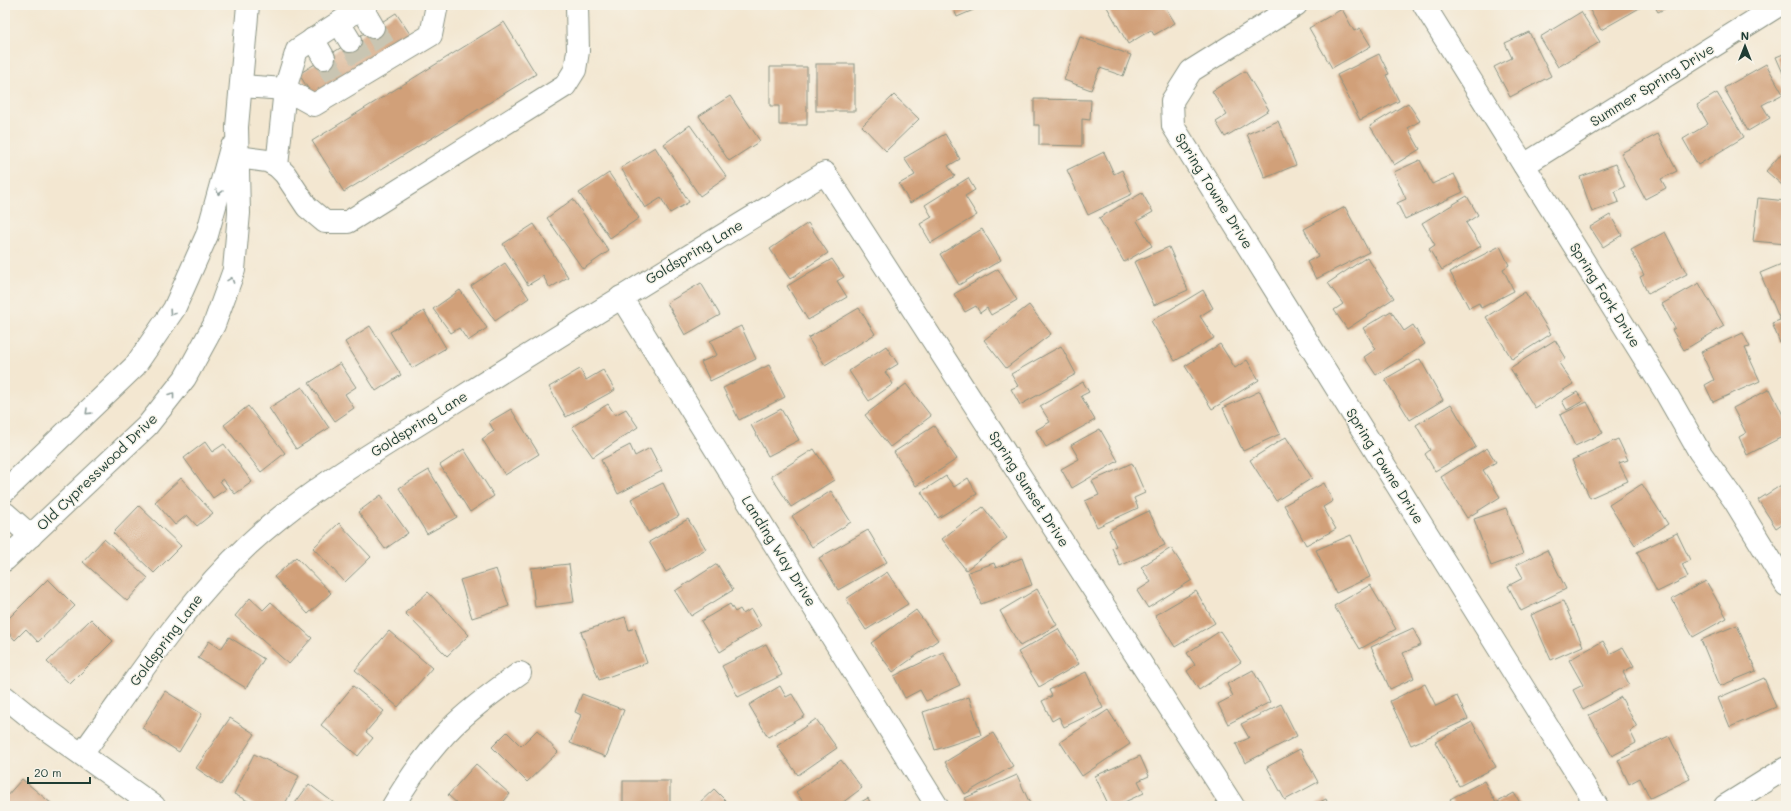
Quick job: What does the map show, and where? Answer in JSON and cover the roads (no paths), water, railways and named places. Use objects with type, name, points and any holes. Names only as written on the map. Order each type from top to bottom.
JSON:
[{"type":"street","name":"Old Cypresswood Drive","points":[[5,560],[147,426],[185,378],[214,325],[234,270],[239,214],[237,127],[248,5]]},
{"type":"street","points":[[241,86],[285,88],[314,105],[339,84],[389,54],[431,35],[437,5]]},
{"type":"street","points":[[238,157],[268,161],[277,166],[285,174],[308,207],[325,222],[348,222],[565,86],[575,70],[578,51],[577,5]]},
{"type":"street","name":"Spring Towne Drive","points":[[1296,5],[1191,71],[1172,101],[1173,126],[1597,806]]},
{"type":"street","name":"Spring Fork Drive","points":[[1424,5],[1666,393],[1699,451],[1734,500],[1786,585]]},
{"type":"street","name":"Summer Spring Drive","points":[[1524,165],[1779,5]]},
{"type":"street","points":[[277,166],[285,88],[297,50],[319,49],[339,23],[364,6],[373,27]]},
{"type":"street","points":[[339,23],[350,42]]},
{"type":"street","name":"Old Cypresswood Drive","points":[[5,491],[135,366],[174,309],[206,235],[237,127]]},
{"type":"street","name":"Goldspring Lane","points":[[82,754],[191,604],[249,544],[295,507],[342,472],[620,297],[825,173]]},
{"type":"street","name":"Spring Sunset Drive","points":[[825,173],[1233,806]]},
{"type":"street","name":"Landing Way Drive","points":[[620,297],[937,806]]},
{"type":"street","points":[[5,514],[31,536]]},
{"type":"street","points":[[393,806],[423,761],[454,725],[520,673]]},
{"type":"street","points":[[5,697],[36,722],[154,806]]},
{"type":"street","points":[[1725,806],[1786,768]]},
{"type":"tunnel","points":[[373,27],[386,49]]},
{"type":"tunnel","points":[[350,41],[363,63]]},
{"type":"tunnel","points":[[324,58],[336,80]]}]
